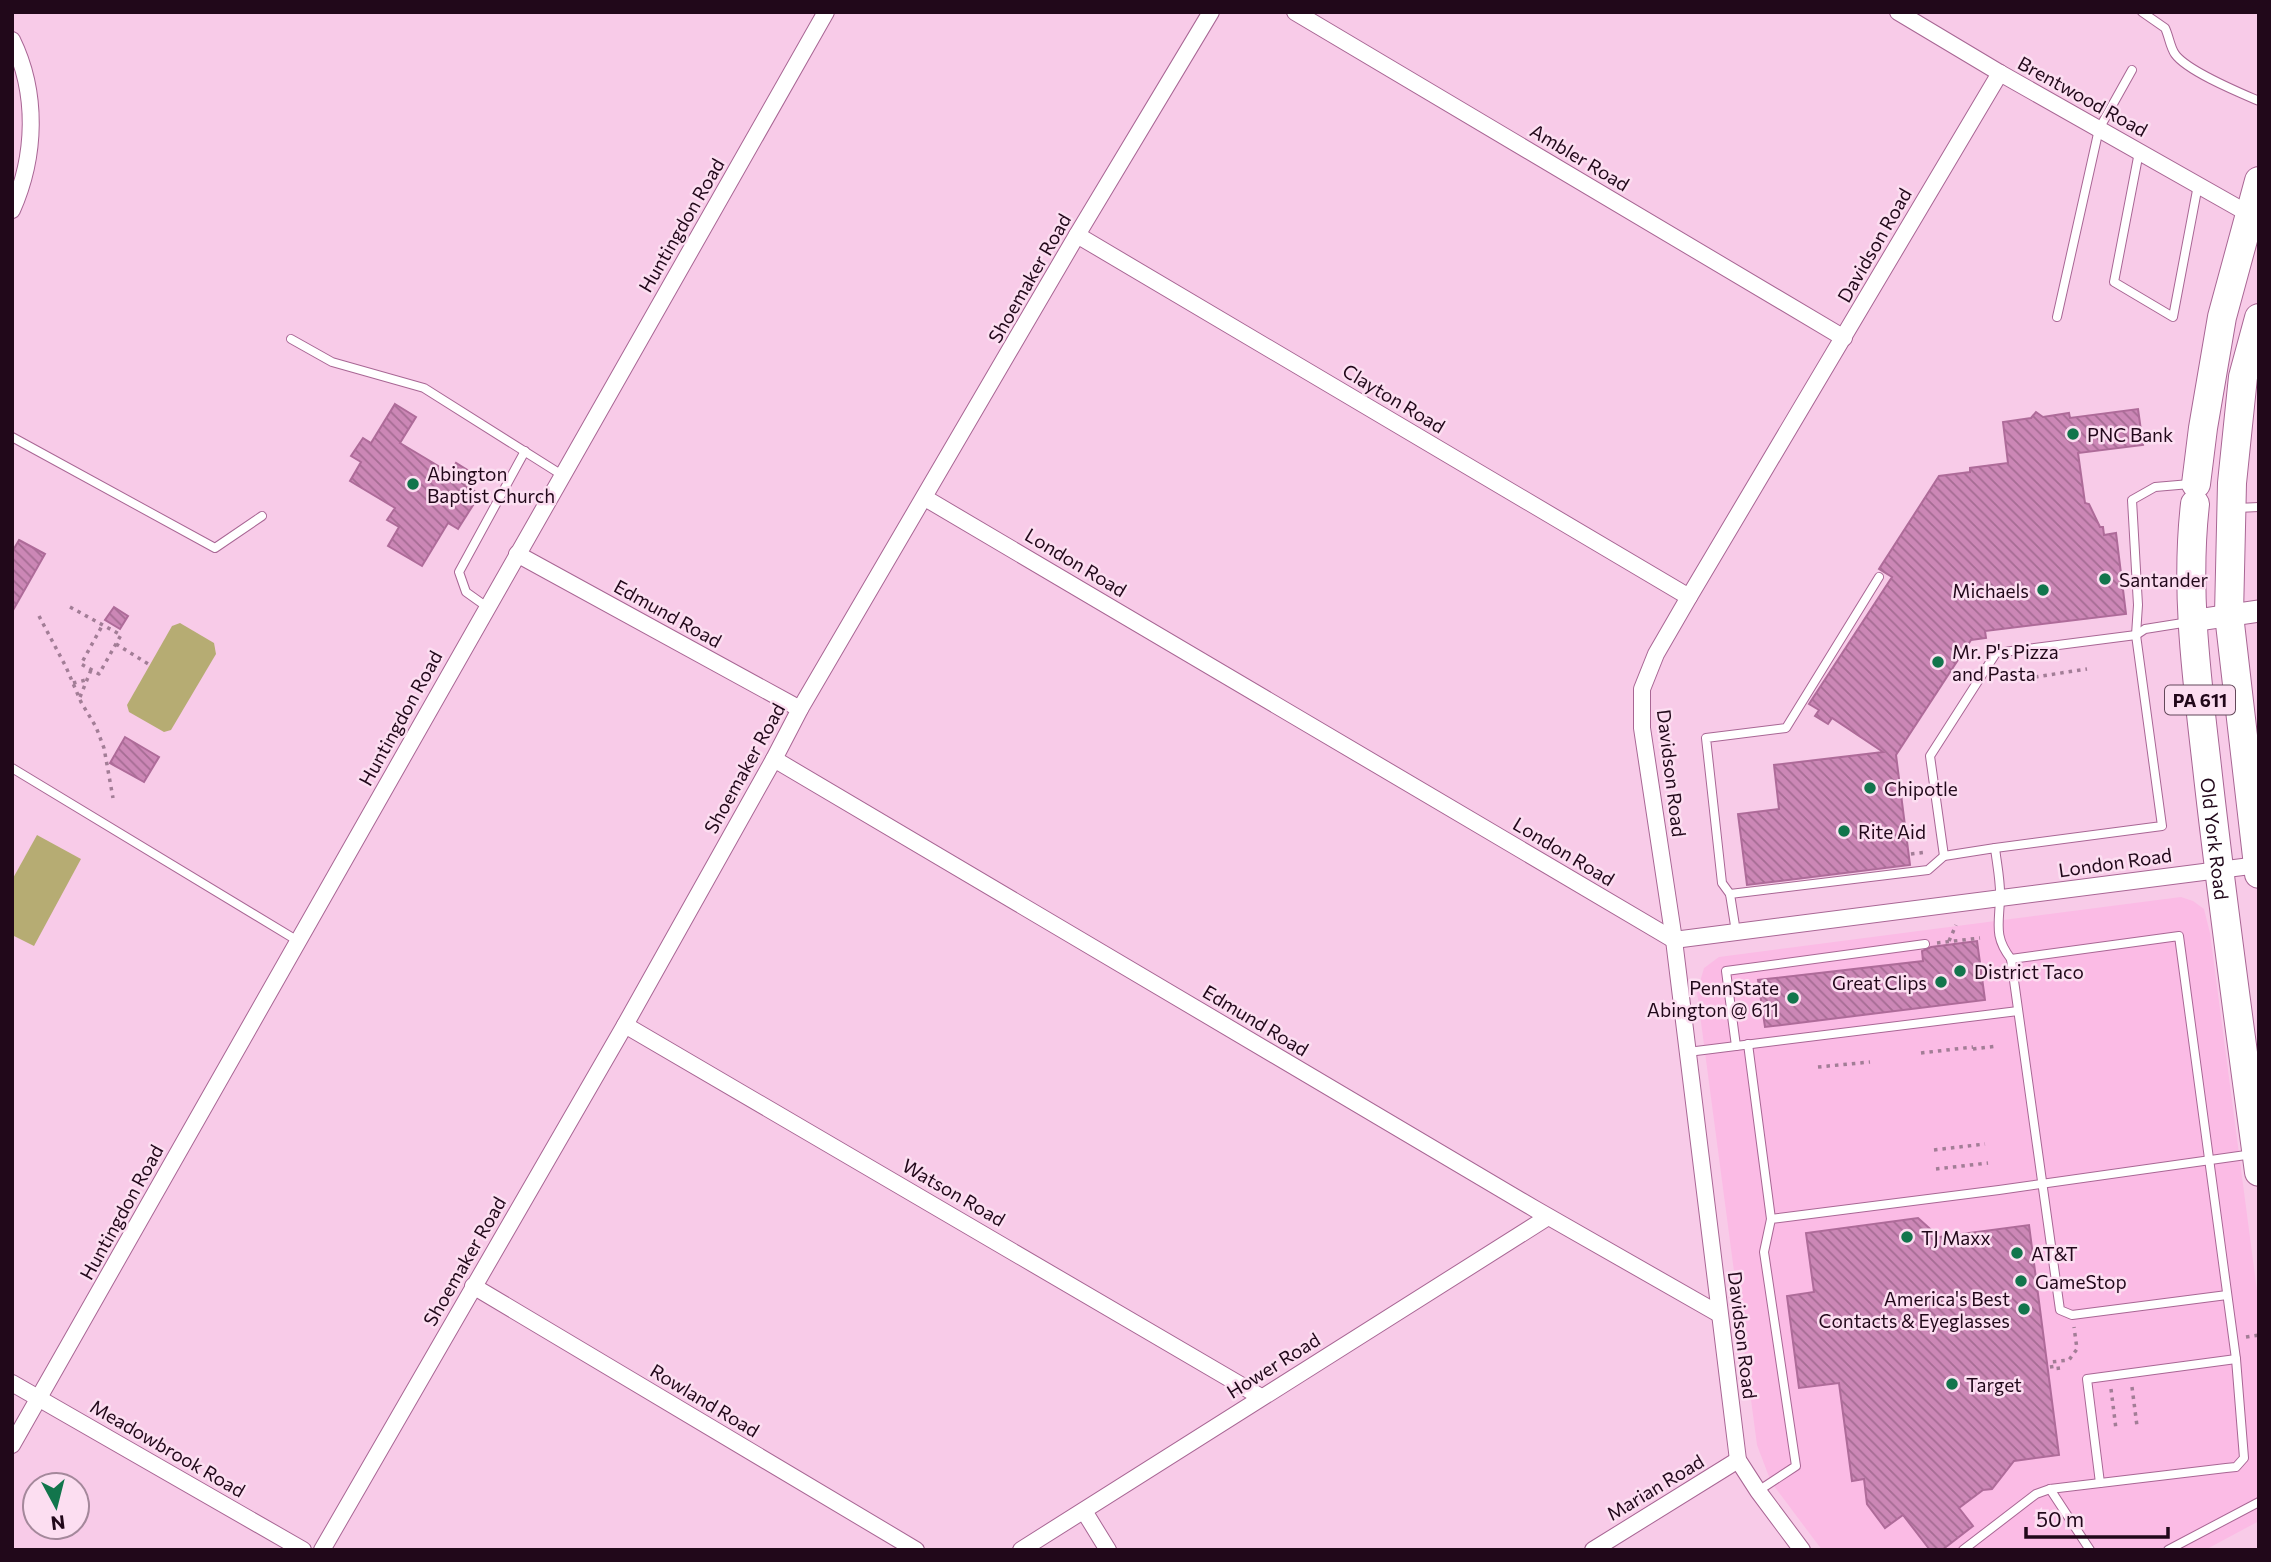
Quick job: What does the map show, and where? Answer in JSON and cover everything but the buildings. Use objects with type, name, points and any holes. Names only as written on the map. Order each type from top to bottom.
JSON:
[{"type":"highway","name":"Old York Road","points":[[2258,1159],[2219,870],[2192,621],[2190,541],[2203,428],[2222,317],[2259,181]]},
{"type":"highway","name":"Old York Road","points":[[2258,326],[2243,377],[2232,483],[2245,508],[2229,615],[2258,869]]},
{"type":"street","name":"Huntingdon Road","points":[[12,1445],[826,12]]},
{"type":"street","name":"Shoemaker Road","points":[[322,1550],[625,1025],[800,709],[1077,235],[1211,12]]},
{"type":"street","name":"Ambler Road","points":[[1295,12],[1844,338]]},
{"type":"street","name":"Brentwood Road","points":[[1898,12],[2249,214]]},
{"type":"street","points":[[12,40],[23,62],[31,104],[26,168],[12,210]]},
{"type":"street","name":"Davidson Road","points":[[1802,1550],[1738,1460],[1674,940],[1642,728],[1642,689],[1656,654],[1689,597],[2000,73]]},
{"type":"street","name":"Clayton Road","points":[[1077,235],[1689,597]]},
{"type":"street","name":"London Road","points":[[925,498],[1674,940],[2219,870],[2258,869]]},
{"type":"street","name":"Edmund Road","points":[[517,554],[800,709]]},
{"type":"street","points":[[2192,621],[2259,611]]},
{"type":"street","name":"Edmund Road","points":[[774,759],[1548,1217],[1719,1314]]},
{"type":"street","name":"Watson Road","points":[[625,1025],[1261,1396]]},
{"type":"street","name":"Hower Road","points":[[1021,1550],[1548,1217]]},
{"type":"street","name":"Rowland Road","points":[[473,1286],[916,1550]]},
{"type":"street","name":"Meadowbrook Road","points":[[12,1383],[303,1550]]},
{"type":"street","name":"Marian Road","points":[[1593,1550],[1738,1460]]},
{"type":"street","points":[[1084,1511],[1108,1550]]},
{"type":"lane","points":[[2142,12],[2165,27],[2173,52],[2178,57],[2212,79],[2259,102]]},
{"type":"lane","points":[[2057,317],[2099,129],[2132,70]]},
{"type":"lane","points":[[2139,152],[2114,282],[2173,317],[2198,185]]},
{"type":"lane","points":[[291,339],[332,362],[424,388],[562,475]]},
{"type":"lane","points":[[12,437],[215,548],[262,516]]},
{"type":"lane","points":[[487,607],[466,592],[459,572],[525,451]]},
{"type":"lane","points":[[1730,894],[1928,870],[1944,856],[2162,826],[2136,635],[2138,604],[2132,500],[2155,487],[2195,494]]},
{"type":"lane","points":[[1736,932],[1730,894],[1721,883],[1706,738],[1786,728],[1879,577]]},
{"type":"lane","points":[[1944,856],[1930,756],[1996,653],[2136,635],[2145,629],[2192,621]]},
{"type":"lane","points":[[12,768],[298,941]]},
{"type":"lane","points":[[1995,848],[2000,899],[1997,920],[2001,946],[2011,959],[2060,1310],[2072,1315],[2227,1296]]},
{"type":"lane","points":[[1963,1550],[2036,1494],[2049,1489],[2236,1467],[2244,1458],[2236,1359],[2179,936],[2011,959]]},
{"type":"lane","points":[[1736,1046],[1726,971],[1925,944]]},
{"type":"lane","points":[[1688,1052],[2018,1011]]},
{"type":"lane","points":[[1748,1044],[1771,1219],[1764,1252],[1796,1466],[1758,1491]]},
{"type":"lane","points":[[1771,1219],[2210,1159],[2258,1159]]},
{"type":"lane","points":[[2100,1483],[2087,1379],[2236,1359]]},
{"type":"lane","points":[[2049,1489],[2090,1550]]},
{"type":"lane","points":[[2168,1550],[2259,1502]]},
{"type":"path","points":[[69,607],[121,635],[99,674],[81,664],[102,626]]},
{"type":"path","points":[[39,616],[96,727],[104,748],[113,798]]},
{"type":"path","points":[[116,645],[150,665]]},
{"type":"path","points":[[2035,677],[2087,669]]},
{"type":"path","points":[[80,699],[91,670]]},
{"type":"path","points":[[73,683],[86,680]]},
{"type":"path","points":[[1949,942],[1956,925]]},
{"type":"path","points":[[1925,944],[1980,938]]},
{"type":"path","points":[[1921,1053],[1997,1046]]},
{"type":"path","points":[[1818,1068],[1870,1062]]},
{"type":"path","points":[[1934,1150],[1985,1144]]},
{"type":"path","points":[[1936,1168],[1988,1163]]},
{"type":"path","points":[[2246,1337],[2259,1335]]},
{"type":"path","points":[[2060,1368],[2052,1369],[2051,1362],[2068,1360],[2077,1349],[2077,1344]]},
{"type":"path","points":[[2130,1373],[2137,1426]]},
{"type":"path","points":[[2109,1376],[2116,1429]]},
{"type":"shaded area","points":[[180,623],[214,643],[216,654],[171,730],[164,732],[129,712],[127,705],[172,626]]},
{"type":"shaded area","points":[[37,835],[81,859],[34,946],[12,935],[12,880]]},
{"type":"shaded area","points":[[2181,897],[2204,909],[2210,933],[2259,1306],[2259,1521],[2205,1550],[1822,1550],[1771,1482],[1757,1445],[1697,992],[1704,968],[1719,957]]},
{"type":"place","name":"PNC Bank","points":[[2073,434]]},
{"type":"place","name":"Abington Baptist Church","points":[[413,484]]},
{"type":"place","name":"Santander","points":[[2105,579]]},
{"type":"place","name":"Michaels","points":[[2043,590]]},
{"type":"place","name":"Mr. P's Pizza and Pasta","points":[[1938,662]]},
{"type":"place","name":"Chipotle","points":[[1870,788]]},
{"type":"place","name":"Rite Aid","points":[[1844,831]]},
{"type":"place","name":"District Taco","points":[[1960,971]]},
{"type":"place","name":"Great Clips","points":[[1941,982]]},
{"type":"place","name":"PennState Abington @ 611","points":[[1793,998]]},
{"type":"place","name":"TJ Maxx","points":[[1907,1237]]},
{"type":"place","name":"AT&T","points":[[2017,1253]]},
{"type":"place","name":"GameStop","points":[[2021,1281]]},
{"type":"place","name":"America's Best Contacts & Eyeglasses","points":[[2024,1309]]},
{"type":"place","name":"Target","points":[[1952,1384]]}]
